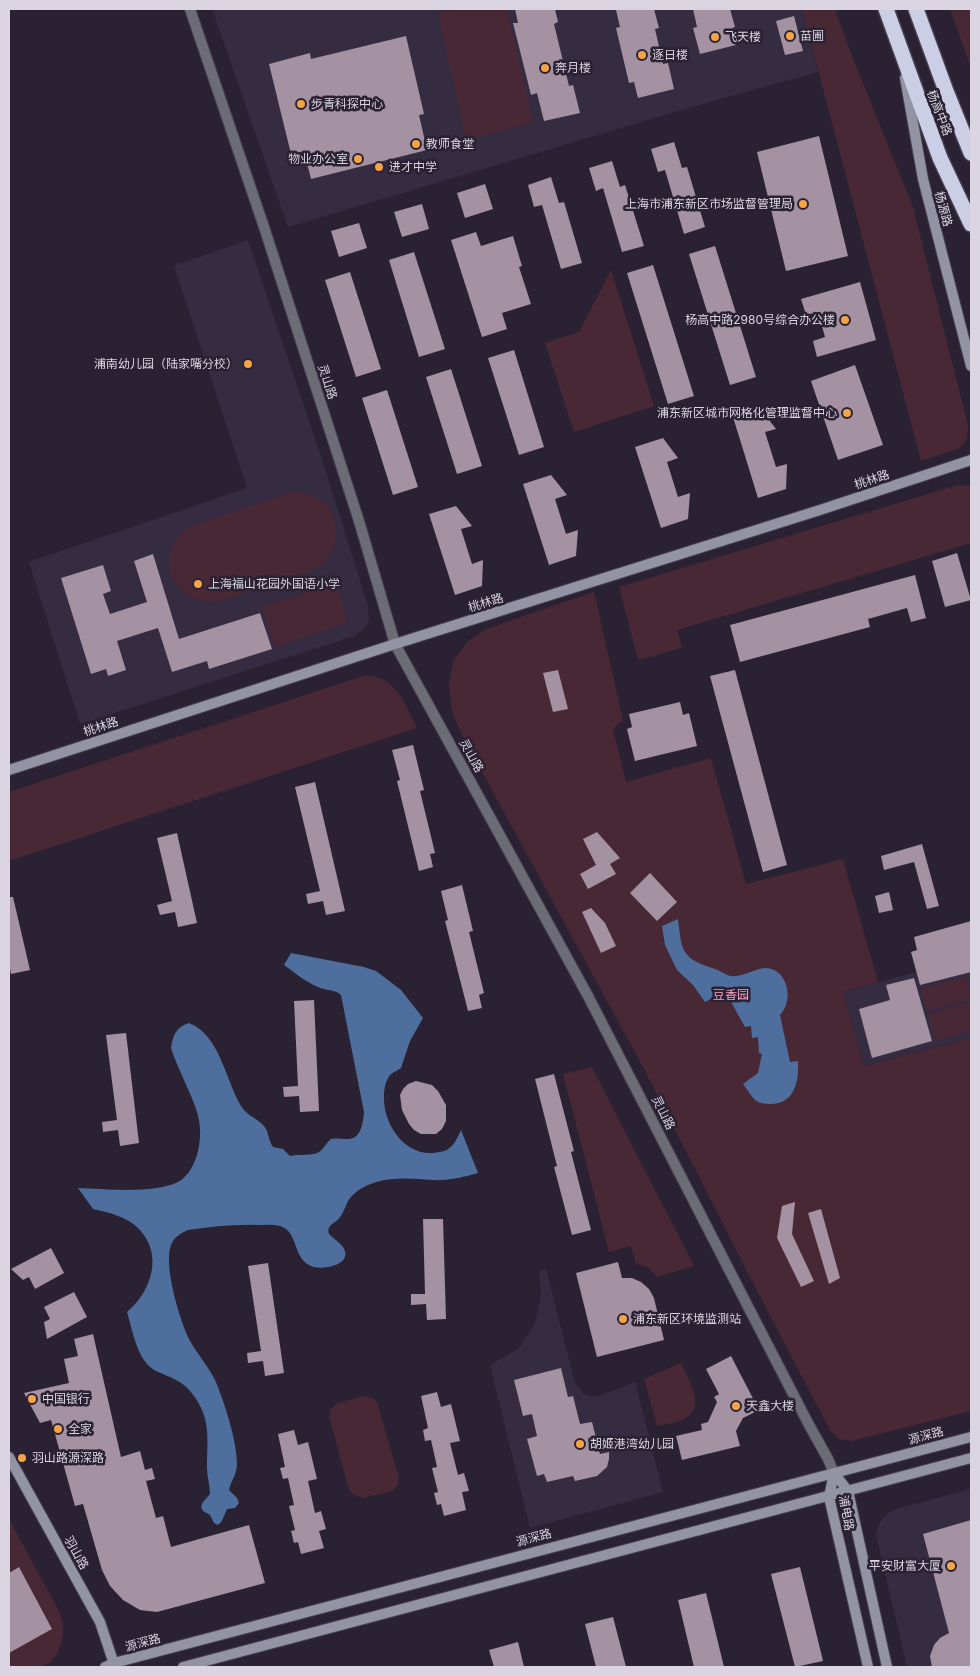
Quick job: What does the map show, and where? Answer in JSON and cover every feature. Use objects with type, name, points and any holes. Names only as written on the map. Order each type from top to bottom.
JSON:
[{"type":"highway","name":"杨高中路","points":[[886,9],[940,158],[971,224]]},
{"type":"highway","name":"杨高中路","points":[[916,9],[971,153]]},
{"type":"street","name":"灵山路","points":[[190,9],[264,227],[350,493],[395,644],[588,996],[808,1423],[828,1458],[834,1473]]},
{"type":"street","name":"杨源路","points":[[902,55],[923,179],[971,366]]},
{"type":"street","name":"桃林路","points":[[9,770],[395,644],[811,513],[971,460]]},
{"type":"street","name":"源深路","points":[[111,1666],[971,1437]]},
{"type":"street","name":"羽山路","points":[[9,1457],[100,1622],[111,1666]]},
{"type":"street","points":[[183,1667],[971,1458]]},
{"type":"street","name":"浦电路","points":[[834,1473],[848,1491],[887,1667]]},
{"type":"street","name":"浦电路","points":[[834,1473],[829,1496],[868,1667]]},
{"type":"shaded area","name":"进才中学","points":[[212,9],[802,9],[818,72],[695,106],[288,227]]},
{"type":"shaded area","name":"上海福山花园外国语小学","points":[[248,240],[323,462],[368,606],[369,620],[364,629],[354,636],[80,724],[29,562],[247,488],[174,266]]},
{"type":"shaded area","points":[[971,957],[971,1038],[864,1066],[843,992]]},
{"type":"shaded area","name":"胡姬港湾幼儿园","points":[[546,1269],[575,1383],[584,1394],[592,1397],[635,1382],[663,1492],[530,1528],[490,1365],[518,1349],[534,1326],[541,1296],[539,1271]]},
{"type":"shaded area","points":[[971,1489],[971,1667],[907,1667],[876,1535],[878,1526],[884,1517],[893,1510]]},
{"type":"green space","points":[[457,9],[507,9],[533,123],[466,140],[438,13]]},
{"type":"green space","points":[[802,9],[835,9],[913,207],[968,426],[967,439],[960,448],[921,461]]},
{"type":"green space","points":[[950,9],[971,9],[971,68]]},
{"type":"green space","points":[[611,270],[654,406],[574,432],[545,343],[579,332]]},
{"type":"green space","points":[[958,485],[971,486],[971,543],[677,630],[682,648],[638,660],[619,587]]},
{"type":"green space","points":[[291,492],[304,493],[317,498],[324,503],[333,516],[336,532],[333,549],[322,564],[308,572],[221,601],[204,601],[190,597],[179,589],[172,578],[169,565],[170,552],[177,539],[188,527]]},
{"type":"green space","points":[[335,583],[348,622],[275,647],[262,607]]},
{"type":"green space","name":"豆香园","points":[[594,592],[623,720],[613,729],[626,782],[711,758],[746,884],[843,859],[878,982],[843,992],[864,1066],[971,1038],[971,1411],[852,1441],[839,1439],[830,1430],[644,1069],[464,739],[452,712],[449,684],[453,661],[468,641],[486,629]]},
{"type":"green space","points":[[363,676],[384,680],[391,685],[403,700],[417,728],[9,861],[9,792]]},
{"type":"green space","points":[[966,977],[971,999],[927,1011],[921,989]]},
{"type":"green space","points":[[971,1002],[971,1031],[935,1041],[928,1014]]},
{"type":"green space","points":[[592,1067],[694,1266],[657,1277],[648,1267],[636,1264],[631,1246],[609,1252],[563,1074]]},
{"type":"green space","points":[[681,1363],[694,1392],[694,1407],[691,1414],[684,1419],[657,1426],[644,1379]]},
{"type":"green space","points":[[364,1396],[372,1398],[377,1402],[399,1478],[398,1485],[393,1491],[362,1498],[349,1490],[329,1416],[331,1408],[338,1403]]},
{"type":"green space","points":[[9,1519],[61,1615],[62,1641],[57,1654],[49,1663],[38,1667],[9,1667]]},
{"type":"water","points":[[678,919],[682,946],[689,957],[695,961],[733,976],[765,968],[772,969],[784,981],[788,993],[785,1008],[780,1015],[790,1062],[798,1061],[798,1076],[794,1090],[785,1100],[770,1104],[758,1102],[743,1084],[758,1073],[762,1054],[759,1053],[758,1037],[752,1038],[751,1026],[745,1027],[725,991],[705,1002],[693,985],[677,970],[665,945],[662,926]]},
{"type":"water","points":[[291,953],[376,971],[401,990],[423,1018],[410,1041],[401,1068],[388,1078],[384,1093],[387,1117],[391,1126],[404,1143],[422,1152],[445,1151],[456,1140],[461,1130],[478,1173],[444,1180],[400,1179],[379,1181],[359,1190],[349,1199],[342,1215],[329,1228],[329,1234],[342,1245],[345,1253],[344,1258],[340,1262],[328,1267],[314,1267],[304,1261],[290,1233],[277,1225],[231,1225],[188,1230],[174,1240],[169,1254],[169,1266],[177,1308],[190,1341],[215,1381],[228,1415],[237,1456],[235,1476],[229,1490],[239,1503],[235,1508],[227,1509],[222,1521],[218,1525],[214,1523],[210,1515],[203,1511],[201,1507],[210,1494],[207,1471],[207,1428],[202,1410],[190,1391],[183,1385],[151,1368],[145,1362],[137,1346],[127,1312],[143,1294],[148,1284],[153,1261],[147,1239],[139,1229],[124,1218],[93,1209],[78,1188],[129,1190],[168,1186],[182,1180],[191,1169],[199,1146],[199,1122],[194,1104],[171,1048],[176,1032],[189,1023],[208,1037],[215,1047],[241,1106],[264,1126],[273,1147],[283,1149],[290,1156],[313,1154],[321,1151],[331,1139],[352,1139],[358,1134],[362,1126],[364,1112],[341,995],[314,985],[284,965]]},
{"type":"building","name":"奔月楼","points":[[515,9],[555,9],[558,22],[554,24],[569,86],[573,85],[580,113],[544,121],[537,93],[531,95],[513,23],[518,23]]},
{"type":"building","name":"逐日楼","points":[[654,9],[659,28],[655,29],[663,64],[668,63],[674,89],[638,98],[634,82],[629,83],[616,28],[620,27],[616,10]]},
{"type":"building","name":"飞天楼","points":[[693,9],[730,9],[735,27],[732,28],[736,45],[700,54],[693,28],[697,27]]},
{"type":"building","name":"苗圃","points":[[794,16],[803,51],[785,55],[776,21]]},
{"type":"building","points":[[406,36],[424,114],[419,115],[427,150],[311,179],[304,151],[291,154],[269,64],[310,53],[311,59]]},
{"type":"building","name":"上海市浦东新区市场监督管理局","points":[[819,136],[848,256],[786,271],[757,152]]},
{"type":"building","points":[[674,142],[682,168],[687,167],[705,227],[684,234],[665,170],[658,172],[651,149]]},
{"type":"building","points":[[612,161],[620,187],[625,185],[644,246],[622,252],[603,188],[596,191],[589,168]]},
{"type":"building","points":[[551,177],[559,203],[564,202],[582,263],[561,269],[542,205],[534,207],[528,185]]},
{"type":"building","points":[[485,184],[493,209],[465,218],[457,193]]},
{"type":"building","points":[[422,204],[429,229],[402,237],[394,212]]},
{"type":"building","points":[[359,223],[367,248],[339,257],[331,231]]},
{"type":"building","points":[[476,232],[481,246],[513,236],[522,266],[519,267],[531,304],[502,313],[507,329],[482,337],[451,240]]},
{"type":"building","points":[[715,246],[756,377],[730,385],[689,254]]},
{"type":"building","points":[[414,252],[445,349],[419,357],[389,260]]},
{"type":"building","points":[[653,265],[694,396],[668,404],[627,273]]},
{"type":"building","points":[[350,272],[381,369],[356,377],[325,280]]},
{"type":"building","name":"杨高中路2980号综合办公楼","points":[[860,282],[876,340],[817,357],[813,341],[825,337],[818,312],[806,315],[801,299]]},
{"type":"building","points":[[514,350],[544,447],[519,455],[488,358]]},
{"type":"building","name":"浦东新区城市网格化管理监督中心","points":[[855,365],[883,445],[838,460],[811,381]]},
{"type":"building","points":[[451,369],[482,466],[457,474],[426,377]]},
{"type":"building","points":[[387,390],[418,487],[393,495],[362,398]]},
{"type":"building","points":[[760,408],[776,429],[765,432],[776,467],[787,464],[786,489],[758,498],[733,417]]},
{"type":"building","points":[[663,438],[678,458],[667,462],[678,497],[690,493],[688,519],[661,528],[635,447]]},
{"type":"building","points":[[551,475],[567,495],[555,499],[566,534],[578,530],[576,556],[549,565],[523,484]]},
{"type":"building","points":[[456,506],[472,526],[461,529],[472,564],[483,560],[482,586],[455,595],[429,514]]},
{"type":"building","points":[[957,553],[971,600],[945,607],[932,561]]},
{"type":"building","points":[[153,554],[179,639],[260,613],[272,649],[209,669],[207,661],[172,672],[158,628],[117,641],[126,670],[108,676],[106,669],[91,674],[61,578],[103,565],[111,591],[103,594],[110,614],[147,602],[134,561]]},
{"type":"building","points":[[915,575],[926,618],[911,622],[907,608],[868,619],[870,627],[740,662],[730,625]]},
{"type":"building","points":[[558,670],[568,709],[553,712],[543,673]]},
{"type":"building","points":[[735,670],[787,865],[763,872],[710,676]]},
{"type":"building","points":[[680,702],[683,715],[689,713],[697,746],[635,761],[627,729],[632,727],[629,714]]},
{"type":"building","points":[[413,745],[424,790],[420,791],[435,853],[430,854],[433,867],[419,871],[397,781],[400,780],[392,750]]},
{"type":"building","points":[[315,782],[345,911],[326,915],[323,901],[308,904],[306,894],[320,891],[295,787]]},
{"type":"building","points":[[597,832],[620,858],[610,864],[616,874],[588,889],[580,874],[596,865],[583,839]]},
{"type":"building","points":[[177,833],[197,923],[178,927],[175,912],[160,915],[157,905],[172,901],[157,838]]},
{"type":"building","points":[[922,844],[939,906],[927,909],[914,862],[884,870],[881,856]]},
{"type":"building","points":[[650,873],[677,902],[657,921],[630,893]]},
{"type":"building","points":[[462,885],[473,931],[469,932],[484,993],[479,995],[482,1008],[468,1011],[445,921],[448,920],[441,891]]},
{"type":"building","points":[[889,892],[893,910],[879,913],[875,896]]},
{"type":"building","points":[[9,897],[13,897],[30,970],[11,974],[9,964]]},
{"type":"building","points":[[591,908],[605,923],[616,946],[601,953],[582,912]]},
{"type":"building","points":[[971,921],[971,972],[920,985],[911,952],[917,950],[914,937]]},
{"type":"building","points":[[914,978],[932,1041],[872,1058],[859,1009],[890,1000],[886,985]]},
{"type":"building","points":[[314,1000],[319,1111],[300,1112],[299,1096],[284,1097],[283,1087],[298,1086],[294,1001]]},
{"type":"building","points":[[126,1033],[139,1143],[120,1146],[118,1130],[103,1132],[102,1122],[117,1120],[106,1035]]},
{"type":"building","points":[[554,1074],[574,1151],[571,1152],[591,1230],[572,1235],[554,1167],[557,1166],[535,1079]]},
{"type":"building","points":[[416,1081],[432,1085],[446,1105],[446,1121],[442,1129],[436,1134],[421,1134],[414,1130],[402,1110],[400,1095],[408,1084]]},
{"type":"building","points":[[795,1202],[792,1234],[814,1281],[801,1287],[777,1238],[782,1206]]},
{"type":"building","points":[[821,1209],[840,1278],[829,1284],[808,1213]]},
{"type":"building","points":[[423,1219],[443,1219],[446,1319],[427,1320],[426,1304],[411,1305],[411,1294],[425,1294]]},
{"type":"building","points":[[51,1248],[64,1273],[35,1289],[29,1277],[23,1280],[11,1269]]},
{"type":"building","name":"浦东新区环境监测站","points":[[618,1262],[622,1278],[632,1278],[641,1282],[649,1289],[654,1298],[664,1340],[597,1357],[576,1273]]},
{"type":"building","points":[[268,1263],[284,1373],[265,1376],[263,1361],[248,1363],[247,1353],[261,1351],[248,1266]]},
{"type":"building","points":[[74,1292],[87,1317],[47,1339],[44,1322],[50,1319],[44,1307]]},
{"type":"building","points":[[93,1334],[121,1457],[140,1451],[145,1470],[152,1468],[155,1479],[146,1481],[156,1518],[163,1516],[171,1547],[249,1525],[265,1583],[157,1612],[140,1610],[123,1600],[110,1586],[102,1570],[83,1504],[75,1506],[51,1420],[40,1423],[24,1393],[69,1383],[64,1359],[78,1356],[74,1339]]},
{"type":"building","name":"天鑫大楼","points":[[731,1356],[759,1410],[743,1418],[736,1431],[740,1446],[682,1460],[676,1436],[702,1430],[701,1424],[708,1422],[717,1402],[714,1397],[719,1394],[706,1369]]},
{"type":"building","points":[[561,1368],[568,1397],[573,1396],[580,1424],[592,1422],[600,1454],[609,1452],[609,1459],[607,1467],[597,1476],[575,1481],[573,1476],[547,1482],[544,1474],[537,1476],[527,1439],[537,1436],[532,1414],[523,1416],[514,1380]]},
{"type":"building","points":[[437,1392],[441,1407],[451,1404],[460,1441],[450,1443],[458,1475],[464,1473],[469,1491],[462,1492],[466,1510],[444,1516],[441,1504],[437,1505],[434,1493],[438,1492],[432,1468],[437,1467],[431,1440],[425,1441],[423,1430],[428,1428],[421,1396]]},
{"type":"building","points":[[294,1430],[298,1445],[308,1442],[317,1479],[308,1481],[315,1513],[321,1511],[326,1529],[319,1531],[324,1548],[301,1554],[298,1542],[294,1543],[291,1531],[295,1530],[289,1506],[294,1505],[288,1478],[283,1479],[280,1468],[285,1467],[278,1434]]},
{"type":"building","points":[[971,1520],[971,1667],[932,1667],[930,1656],[934,1645],[940,1638],[949,1633],[923,1534]]},
{"type":"building","points":[[19,1567],[52,1629],[9,1653],[9,1573]]},
{"type":"building","points":[[800,1567],[823,1661],[795,1667],[771,1574]]},
{"type":"building","points":[[706,1593],[724,1667],[694,1667],[678,1600]]},
{"type":"building","points":[[613,1617],[626,1667],[596,1667],[585,1624]]},
{"type":"building","points":[[518,1642],[524,1667],[494,1667],[489,1650]]},
{"type":"place","name":"苗圃","points":[[790,36]]},
{"type":"place","name":"飞天楼","points":[[715,37]]},
{"type":"place","name":"逐日楼","points":[[642,55]]},
{"type":"place","name":"奔月楼","points":[[545,68]]},
{"type":"place","name":"步青科探中心","points":[[301,104]]},
{"type":"place","name":"教师食堂","points":[[416,144]]},
{"type":"place","name":"物业办公室","points":[[358,159]]},
{"type":"place","name":"进才中学","points":[[379,167]]},
{"type":"place","name":"上海市浦东新区市场监督管理局","points":[[803,204]]},
{"type":"place","name":"杨高中路2980号综合办公楼","points":[[845,320]]},
{"type":"place","name":"浦南幼儿园（陆家嘴分校）","points":[[248,364]]},
{"type":"place","name":"浦东新区城市网格化管理监督中心","points":[[847,413]]},
{"type":"place","name":"上海福山花园外国语小学","points":[[198,584]]},
{"type":"place","name":"浦东新区环境监测站","points":[[623,1319]]},
{"type":"place","name":"中国银行","points":[[32,1399]]},
{"type":"place","name":"天鑫大楼","points":[[736,1406]]},
{"type":"place","name":"全家","points":[[58,1429]]},
{"type":"place","name":"胡姬港湾幼儿园","points":[[580,1444]]},
{"type":"place","name":"羽山路源深路","points":[[22,1458]]},
{"type":"place","name":"平安财富大厦","points":[[951,1566]]}]
